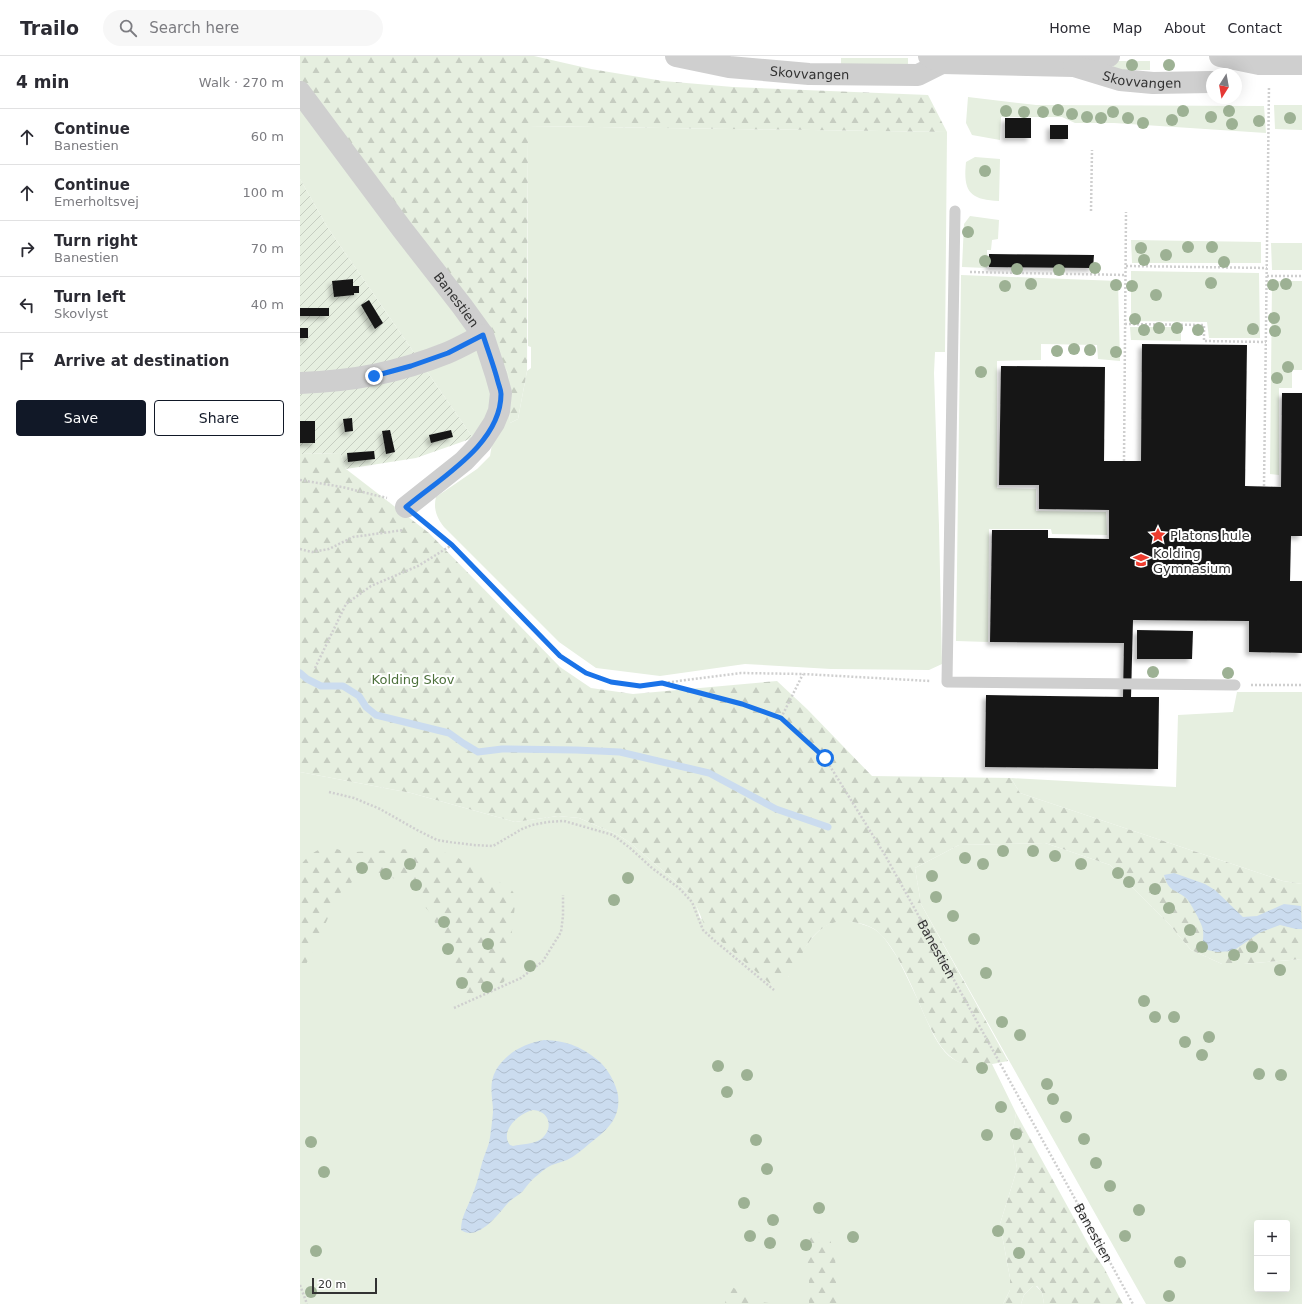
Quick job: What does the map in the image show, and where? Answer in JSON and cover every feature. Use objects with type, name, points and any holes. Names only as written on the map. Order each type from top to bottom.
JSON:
[{"type":"street","name":"Skovvangen","points":[[676,56],[729,67],[809,74],[918,75],[935,59],[1074,66],[1120,80],[1152,82],[1206,82]]},
{"type":"street","name":"Skovvangen","points":[[1074,66],[1109,56]]},
{"type":"street","points":[[1220,56],[1264,64],[1302,64]]},
{"type":"street","points":[[1242,71],[1264,64]]},
{"type":"street","name":"Banestien","points":[[300,92],[483,335],[501,393],[494,423],[481,443],[464,461],[410,510]]},
{"type":"street","points":[[300,383],[342,381],[374,376],[404,368],[448,353],[483,335]]},
{"type":"lane","points":[[955,211],[947,682],[1235,685]]},
{"type":"path","points":[[1264,64],[1267,268],[1264,486]]},
{"type":"path","points":[[1091,211],[1092,150]]},
{"type":"path","points":[[1124,461],[1126,212]]},
{"type":"path","points":[[1126,266],[1267,268]]},
{"type":"path","points":[[954,272],[1126,275]]},
{"type":"path","points":[[1267,276],[1302,276]]},
{"type":"path","points":[[1126,324],[1204,325],[1204,342],[1266,342]]},
{"type":"path","points":[[300,480],[342,486],[382,496],[410,510],[452,545],[560,656],[586,673],[611,682],[640,686],[741,673],[803,674],[947,682]]},
{"type":"path","points":[[300,549],[312,552],[329,549],[354,537],[408,530],[412,522],[410,510]]},
{"type":"path","points":[[316,668],[346,604],[371,586],[418,566],[452,545]]},
{"type":"path","points":[[781,718],[803,674]]},
{"type":"path","name":"Banestien","points":[[662,683],[742,704],[781,718],[825,758],[885,855],[1133,1304]]},
{"type":"path","points":[[1235,685],[1302,685]]},
{"type":"path","points":[[329,792],[354,798],[380,809],[437,840],[450,842],[493,846],[522,829],[532,825],[564,821],[613,835],[652,868],[679,888],[692,902],[703,930],[774,990]]},
{"type":"path","points":[[454,1008],[521,978],[543,961],[561,932],[563,895]]},
{"type":"path","points":[[300,1285],[307,1304]]},
{"type":"green space","points":[[300,56],[534,56],[591,69],[663,81],[733,87],[928,95],[947,132],[528,126],[527,371],[518,419],[510,423],[508,373],[482,325],[300,80]]},
{"type":"green space","points":[[841,58],[908,58],[908,66],[841,66]]},
{"type":"green space","points":[[1113,61],[1150,61],[1150,70],[1113,70]]},
{"type":"green space","points":[[300,80],[482,325],[508,373],[510,423],[518,419],[527,371],[531,368],[531,347],[528,346],[528,126],[947,132],[945,352],[935,352],[934,373],[942,664],[929,670],[831,669],[745,664],[660,676],[596,668],[559,642],[444,527],[439,520],[435,509],[436,497],[477,469],[490,456],[493,438],[473,438],[328,228],[300,179]]},
{"type":"green space","points":[[968,97],[1036,105],[1264,106],[1266,133],[1114,123],[1075,123],[1062,117],[1001,117],[1000,140],[972,135],[966,123]]},
{"type":"green space","points":[[1274,105],[1302,105],[1302,130],[1275,129]]},
{"type":"green space","points":[[975,157],[1000,159],[999,201],[981,199],[970,192],[967,187],[965,172],[966,162]]},
{"type":"green space","points":[[300,179],[328,228],[473,438],[416,458],[346,469],[340,453],[300,454]]},
{"type":"green space","points":[[970,216],[999,220],[998,239],[992,240],[991,250],[987,250],[987,268],[962,267],[964,224]]},
{"type":"green space","points":[[1131,240],[1261,242],[1261,263],[1132,263]]},
{"type":"green space","points":[[1271,243],[1302,243],[1302,270],[1272,270]]},
{"type":"green space","points":[[1131,271],[1259,273],[1260,338],[1209,338],[1207,322],[1131,321]]},
{"type":"green space","points":[[961,275],[1118,281],[1120,361],[1098,359],[1097,345],[1041,344],[1041,360],[997,361],[997,488],[1036,489],[1036,511],[1106,512],[1107,535],[1052,534],[1051,529],[989,529],[988,642],[956,641]]},
{"type":"green space","points":[[1272,281],[1302,281],[1302,370],[1292,370],[1292,388],[1279,388],[1279,475],[1270,474]]},
{"type":"green space","points":[[1130,327],[1181,327],[1181,341],[1131,340]]},
{"type":"green space","name":"Kolding Skov","points":[[340,453],[346,469],[429,533],[560,667],[591,688],[633,694],[777,681],[807,709],[872,776],[1011,778],[1020,793],[1283,881],[1302,884],[1302,959],[1244,964],[1222,964],[1191,950],[1169,924],[1110,865],[1045,843],[959,845],[915,868],[921,904],[1008,1061],[988,1065],[968,1065],[955,1060],[938,1042],[932,1032],[906,973],[885,939],[873,928],[863,924],[846,921],[826,926],[809,942],[789,976],[775,988],[707,929],[689,893],[629,842],[618,835],[579,818],[558,816],[515,822],[411,793],[300,772],[300,454]]},
{"type":"green space","points":[[1237,692],[1302,692],[1302,884],[1283,881],[1020,793],[1011,778],[1176,787],[1178,715],[1233,712]]},
{"type":"green space","points":[[300,772],[411,793],[515,822],[558,816],[579,818],[618,835],[629,842],[689,893],[695,901],[700,918],[788,977],[799,957],[813,937],[821,929],[831,923],[842,921],[854,922],[869,926],[880,933],[897,957],[940,1046],[949,1056],[959,1062],[975,1065],[992,1064],[1016,1113],[1012,1137],[1017,1169],[1000,1224],[1010,1278],[1010,1290],[1003,1304],[300,1304]]},
{"type":"green space","points":[[1045,843],[1110,865],[1169,924],[1191,950],[1222,964],[1244,964],[1302,959],[1302,1304],[1146,1304],[921,904],[915,868],[959,845]]},
{"type":"green space","points":[[327,846],[355,852],[428,848],[453,855],[511,889],[515,895],[515,905],[508,965],[504,982],[469,999],[460,987],[432,915],[407,886],[398,880],[387,876],[376,875],[360,877],[338,895],[317,943],[300,976],[300,866],[312,854]]},
{"type":"green space","points":[[1016,1113],[1123,1304],[1044,1304],[1042,1292],[1037,1286],[1033,1286],[1024,1295],[1021,1304],[1003,1304],[1010,1290],[1010,1278],[1000,1224],[1017,1169],[1012,1137]]},
{"type":"green space","points":[[816,1232],[828,1235],[835,1253],[837,1304],[799,1304],[809,1303],[807,1258],[809,1240]]},
{"type":"green space","points":[[1033,1286],[1036,1286],[1042,1292],[1044,1304],[1021,1304],[1024,1295]]},
{"type":"green space","points":[[732,1287],[760,1302],[778,1304],[725,1304],[727,1292]]},
{"type":"water","points":[[1174,873],[1205,884],[1215,890],[1243,917],[1257,916],[1284,904],[1301,906],[1302,929],[1280,925],[1259,933],[1233,951],[1217,952],[1203,949],[1203,930],[1201,923],[1187,899],[1170,888],[1166,881],[1164,875]]},
{"type":"water","points":[[544,1040],[568,1043],[588,1053],[601,1063],[616,1086],[618,1103],[615,1118],[606,1129],[578,1153],[565,1161],[552,1165],[542,1171],[523,1191],[509,1202],[487,1226],[474,1233],[467,1233],[461,1230],[461,1225],[476,1185],[489,1143],[491,1131],[493,1112],[492,1080],[496,1070],[505,1059],[523,1046]],"holes":[[[533,1110],[539,1111],[548,1121],[549,1126],[545,1135],[535,1142],[513,1146],[510,1145],[507,1140],[507,1134],[512,1123],[528,1112]]]},
{"type":"building","points":[[1005,118],[1031,118],[1031,138],[1005,138]]},
{"type":"building","points":[[1050,125],[1068,125],[1068,139],[1050,139]]},
{"type":"building","points":[[989,254],[1094,255],[1093,268],[989,267]]},
{"type":"building","points":[[353,279],[353,286],[359,286],[359,293],[334,297],[332,281]]},
{"type":"building","points":[[369,300],[383,323],[375,329],[361,305]]},
{"type":"building","points":[[300,308],[329,308],[329,316],[300,316]]},
{"type":"building","points":[[300,328],[308,328],[308,338],[300,338]]},
{"type":"building","name":"Kolding Gymnasium","points":[[1142,344],[1247,345],[1245,486],[1281,487],[1282,393],[1302,393],[1302,536],[1291,536],[1290,581],[1302,581],[1302,653],[1249,652],[1249,621],[1133,620],[1131,697],[1159,697],[1158,769],[985,767],[986,695],[1123,697],[1124,643],[990,642],[992,530],[1048,530],[1048,538],[1109,539],[1109,510],[1039,509],[1039,485],[999,485],[1001,366],[1105,367],[1104,461],[1141,461]]},
{"type":"building","points":[[352,418],[353,431],[345,432],[343,419]]},
{"type":"building","points":[[300,421],[315,421],[315,443],[300,443]]},
{"type":"building","points":[[390,430],[395,452],[386,454],[382,431]]},
{"type":"building","points":[[451,430],[453,437],[431,443],[429,435]]},
{"type":"building","points":[[374,451],[375,459],[348,462],[347,453]]},
{"type":"building","points":[[1137,630],[1193,631],[1192,659],[1137,659]]},
{"type":"waterway","points":[[300,673],[307,679],[321,686],[343,686],[359,696],[366,707],[376,715],[449,733],[478,752],[502,749],[620,752],[709,773],[776,809],[828,827]]},
{"type":"place","name":"Platons hule","points":[[1158,535]]},
{"type":"place","name":"Kolding Gymnasium","points":[[1141,560]]},
{"type":"route","points":[[374,376],[411,366],[448,353],[483,335],[501,393],[494,423],[481,443],[464,461],[406,507],[414,512],[452,545],[560,656],[586,673],[611,682],[640,686],[662,683],[742,704],[781,718],[825,758]]}]
